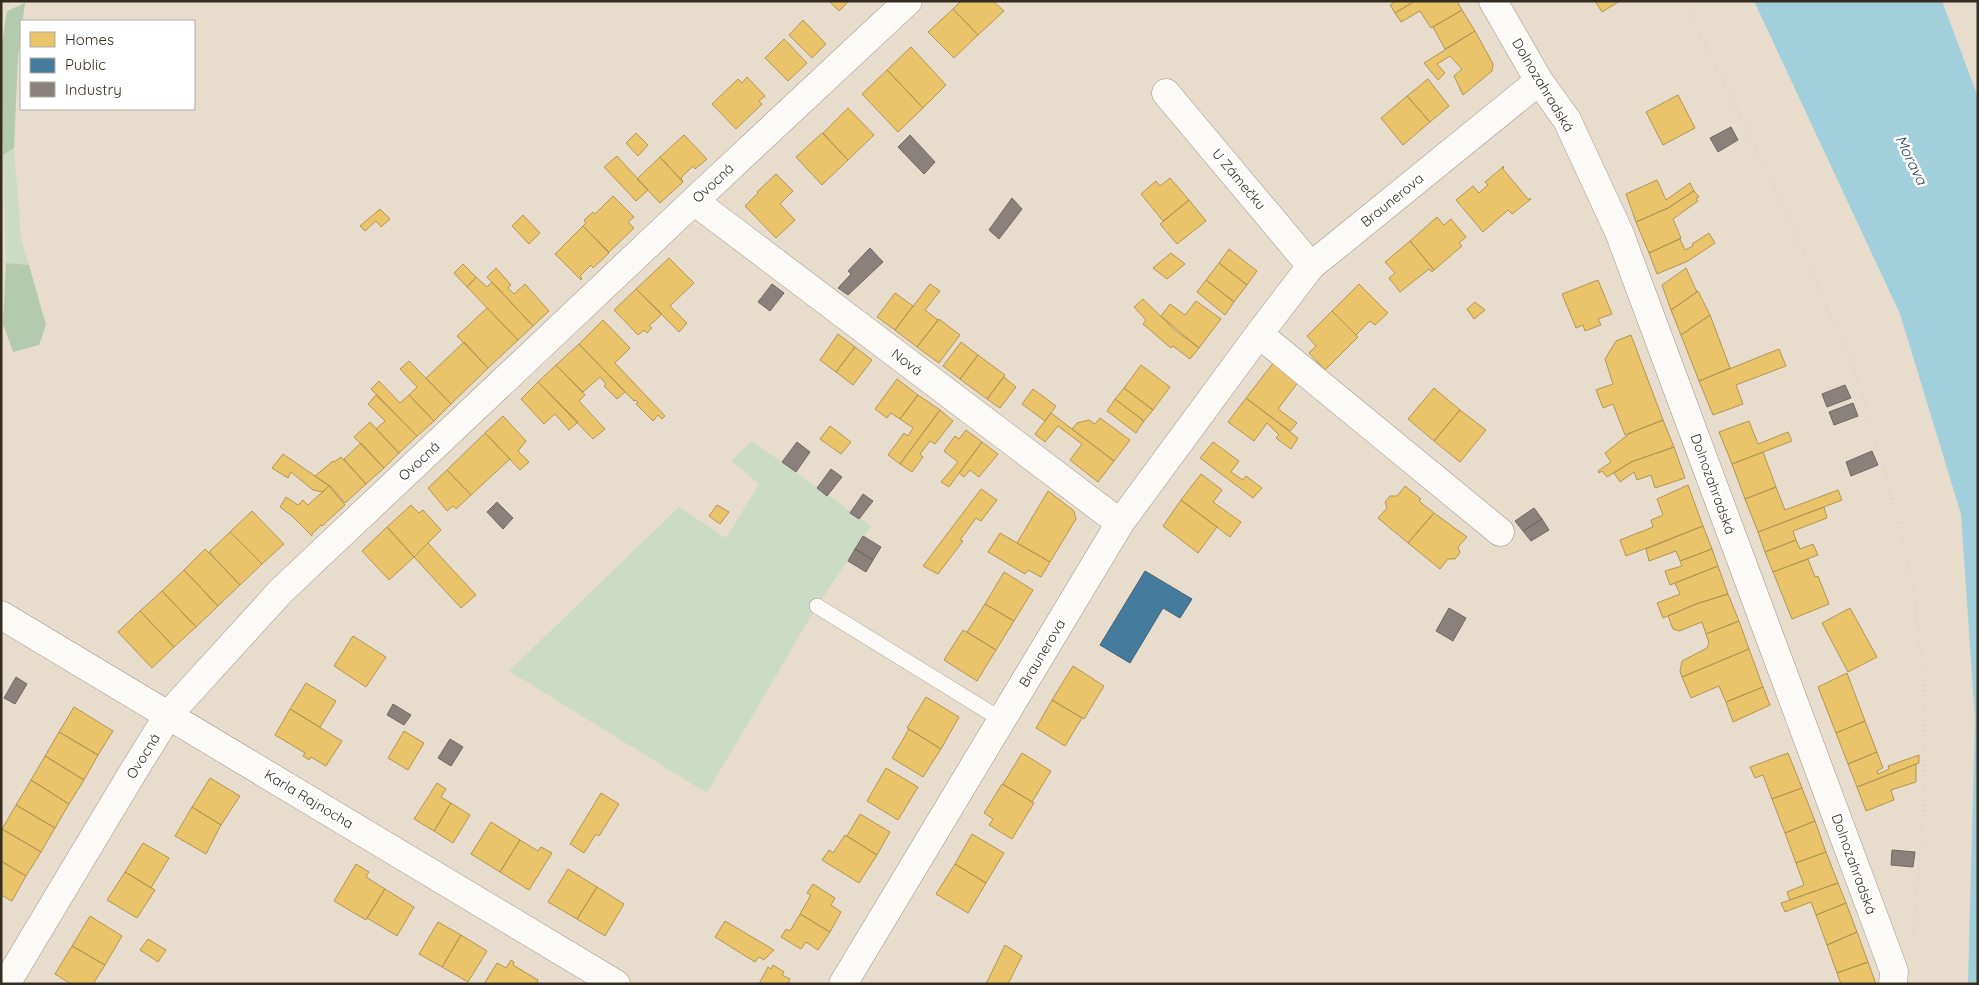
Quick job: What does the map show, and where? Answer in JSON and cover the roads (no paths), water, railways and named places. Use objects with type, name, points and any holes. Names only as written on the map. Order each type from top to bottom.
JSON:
[{"type":"street","name":"Ovocná","points":[[6,984],[169,714],[281,591],[908,1]]},
{"type":"street","name":"Dolnozahradská","points":[[1494,1],[1539,81],[1567,120],[1619,232],[1894,971],[1893,984]]},
{"type":"street","name":"Braunerova","points":[[843,984],[1120,523],[1258,334],[1311,266],[1539,81]]},
{"type":"street","name":"U Zámečku","points":[[1166,93],[1311,266]]},
{"type":"street","name":"Nová","points":[[694,201],[1120,523]]},
{"type":"street","points":[[1258,334],[1500,532]]},
{"type":"street","name":"Karla Rajnocha","points":[[1,615],[169,714],[616,984]]},
{"type":"lane","points":[[817,606],[1002,720]]},
{"type":"water","name":"Morava","points":[[1754,1],[1942,1],[1978,97],[1978,984],[1968,984],[1975,719],[1961,514],[1900,314]]}]
